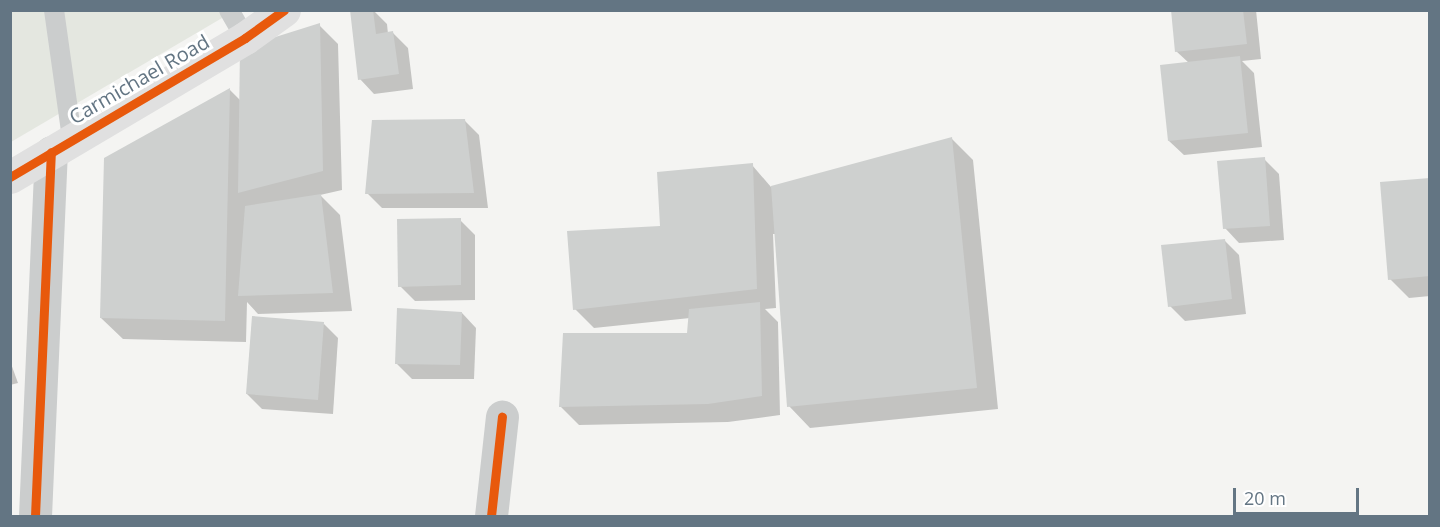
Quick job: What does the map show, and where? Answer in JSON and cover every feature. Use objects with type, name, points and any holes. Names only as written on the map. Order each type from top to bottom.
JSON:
[{"type":"street","name":"Carmichael Road","points":[[10,177],[61,145],[237,24],[284,10]]},
{"type":"street","points":[[35,516],[61,145]]},
{"type":"street","points":[[491,516],[502,417]]},
{"type":"lane","points":[[54,10],[61,145]]},
{"type":"shaded area","points":[[11,10],[234,11],[11,142]]},
{"type":"building","points":[[350,10],[373,10],[376,34],[393,31],[399,74],[358,80]]},
{"type":"building","points":[[1171,10],[1243,10],[1247,44],[1175,52]]},
{"type":"building","points":[[320,23],[323,171],[238,193],[240,48]]},
{"type":"building","points":[[1240,56],[1248,133],[1168,141],[1160,65]]},
{"type":"building","points":[[230,88],[225,321],[100,318],[104,158]]},
{"type":"building","points":[[465,119],[474,193],[365,194],[372,120]]},
{"type":"building","points":[[952,137],[977,388],[787,407],[771,186]]},
{"type":"building","points":[[1265,157],[1270,226],[1223,229],[1217,161]]},
{"type":"building","points":[[753,163],[757,289],[573,310],[567,231],[660,226],[657,172]]},
{"type":"building","points":[[1430,178],[1430,276],[1388,280],[1380,182]]},
{"type":"building","points":[[321,194],[333,293],[238,296],[245,206]]},
{"type":"building","points":[[461,218],[461,285],[398,287],[397,219]]},
{"type":"building","points":[[1225,239],[1232,299],[1168,307],[1161,245]]},
{"type":"building","points":[[760,302],[762,396],[708,404],[559,407],[563,333],[687,333],[689,309]]},
{"type":"building","points":[[397,308],[462,312],[460,365],[395,364]]},
{"type":"building","points":[[252,316],[324,322],[318,400],[246,394]]},
{"type":"cycle path","points":[[10,177],[245,38],[284,10]]},
{"type":"cycle path","points":[[35,516],[51,152]]},
{"type":"cycle path","points":[[491,516],[502,417]]}]
